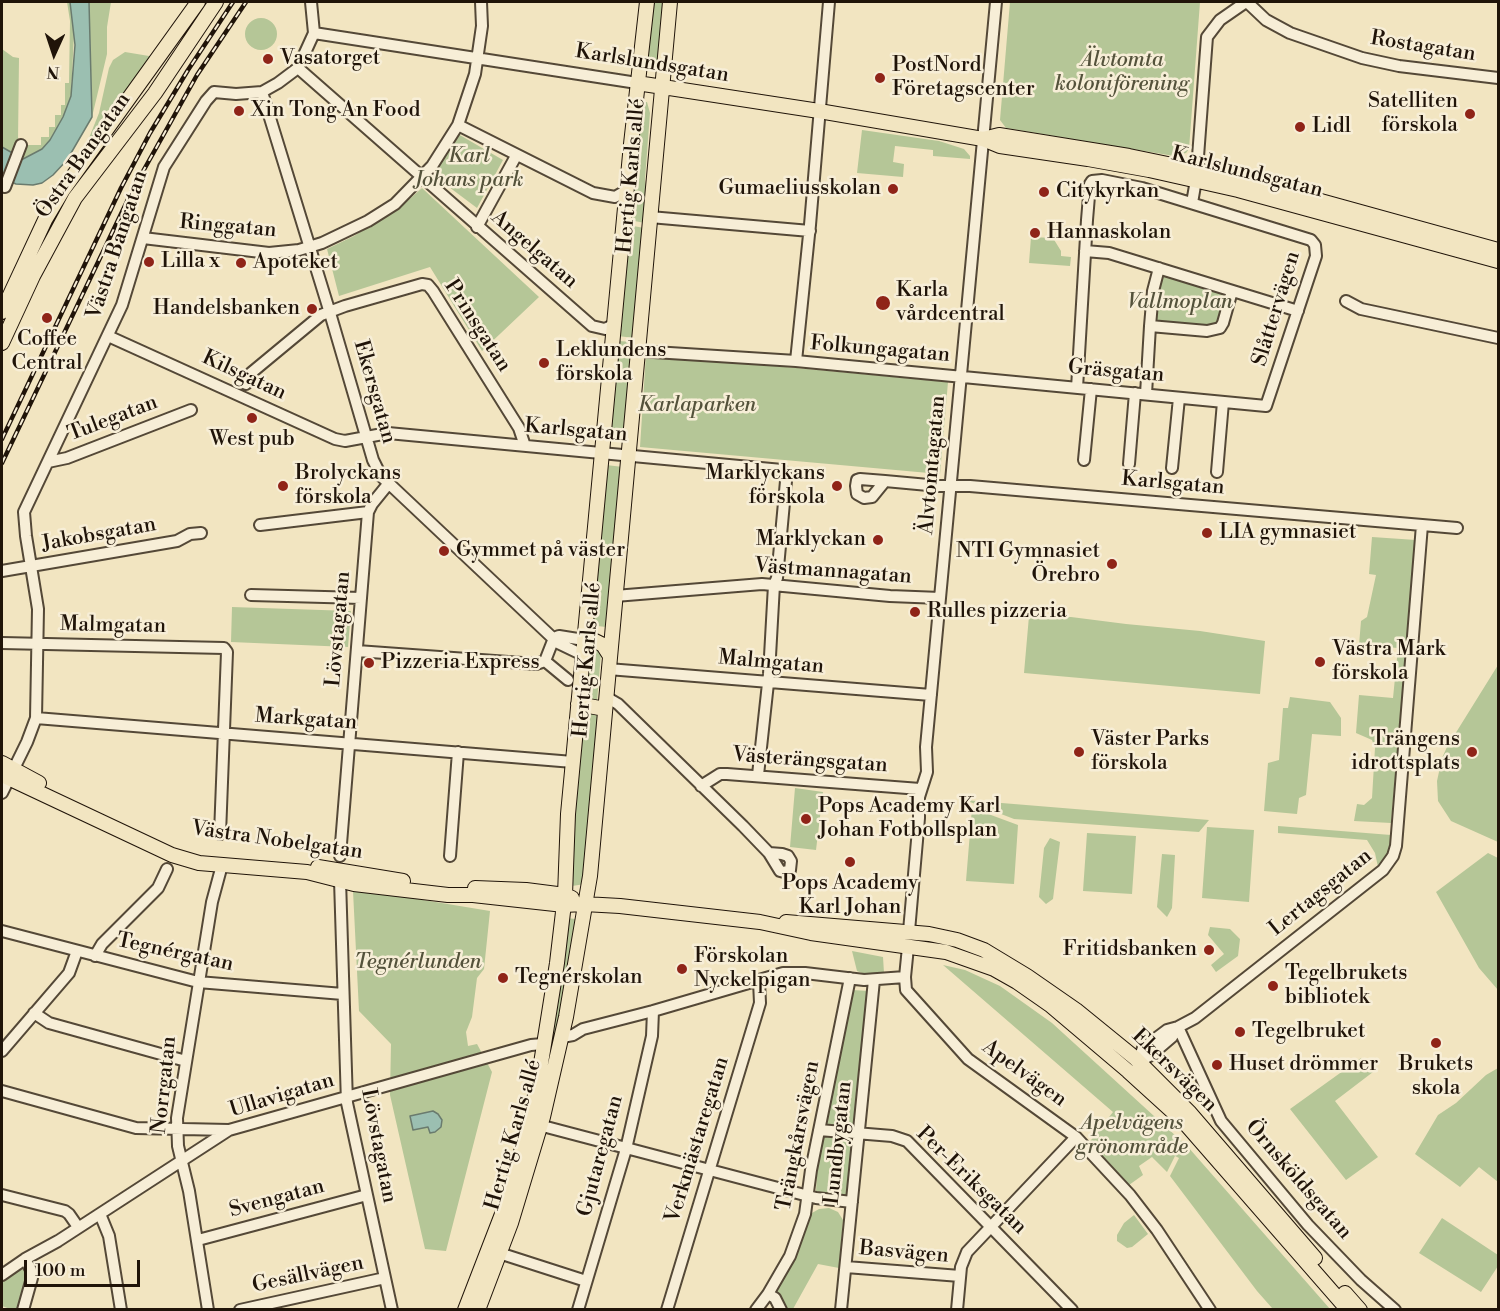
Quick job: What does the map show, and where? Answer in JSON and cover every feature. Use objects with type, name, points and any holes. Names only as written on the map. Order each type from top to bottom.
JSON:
[{"type":"main road","name":"Östra Bangatan","points":[[2,312],[45,220],[63,190],[198,2]]},
{"type":"main road","name":"Östra Bangatan","points":[[2,343],[10,296],[52,238],[75,198],[172,68],[216,2]]},
{"type":"main road","name":"Hertig Karls allé","points":[[535,1124],[543,1044],[565,900],[568,814],[578,704],[637,83],[647,2]]},
{"type":"main road","name":"Hertig Karls allé","points":[[465,1310],[511,1223],[535,1124],[562,1037],[578,953],[590,876],[670,2]]},
{"type":"main road","points":[[639,65],[653,81],[662,87]]},
{"type":"main road","points":[[637,83],[645,89],[652,104],[659,112]]},
{"type":"main road","name":"Karlslundsgatan","points":[[637,83],[819,111],[984,139],[1000,146],[1197,175],[1288,192],[1498,250]]},
{"type":"main road","name":"Karlslundsgatan","points":[[1197,175],[1498,261]]},
{"type":"main road","points":[[584,640],[595,641],[603,645],[609,662]]},
{"type":"main road","points":[[578,704],[606,703]]},
{"type":"main road","name":"Västra Nobelgatan","points":[[6,772],[172,855],[199,863],[307,872],[340,880],[448,895],[565,900]]},
{"type":"main road","name":"Västra Nobelgatan","points":[[6,772],[160,842],[201,855],[223,859],[325,867],[401,881],[451,887],[495,888],[565,900]]},
{"type":"main road","points":[[565,900],[584,904],[760,922],[793,930],[908,947],[909,931],[793,921],[760,922]]},
{"type":"main road","name":"Ekersvägen","points":[[909,931],[957,940],[984,950],[1076,1010],[1203,1136],[1360,1310]]},
{"type":"main road","name":"Ekersvägen","points":[[908,947],[946,952],[994,969],[1050,1005],[1133,1066]]},
{"type":"main road","name":"Ekersvägen","points":[[1250,1189],[1348,1310]]},
{"type":"main road","name":"Hertig Karls allé","points":[[478,1310],[494,1252]]},
{"type":"street","points":[[262,92],[298,68],[314,33],[311,2]]},
{"type":"street","name":"Ringgatan","points":[[143,238],[269,253],[310,247],[379,215],[395,204],[443,152],[458,125],[471,89],[478,59],[482,26],[481,2]]},
{"type":"street","name":"Folkungagatan","points":[[829,2],[810,231],[796,362],[961,377]]},
{"type":"street","name":"Älvtomtagatan","points":[[909,931],[920,789],[927,772],[926,747],[996,2]]},
{"type":"street","points":[[1192,203],[1197,175],[1207,37],[1220,20],[1247,2]]},
{"type":"street","name":"Rostagatan","points":[[1247,2],[1277,27],[1362,58],[1399,66],[1498,78]]},
{"type":"street","name":"Karlslundsgatan","points":[[314,33],[637,83]]},
{"type":"street","name":"Angelgatan","points":[[298,68],[592,326],[605,329],[615,324]]},
{"type":"street","name":"Västra Bangatan","points":[[31,566],[24,513],[122,305],[164,167],[214,92],[236,94],[262,92]]},
{"type":"street","name":"Ekersgatan","points":[[262,92],[373,460],[381,476],[558,644],[583,655]]},
{"type":"street","points":[[458,125],[593,193],[615,197],[627,190]]},
{"type":"street","points":[[4,184],[19,150]]},
{"type":"street","points":[[477,226],[516,156]]},
{"type":"street","name":"Slåttervägen","points":[[1085,251],[1090,184],[1092,181],[1102,180],[1192,203],[1311,240],[1315,245],[1316,256],[1266,406]]},
{"type":"street","points":[[650,217],[810,231]]},
{"type":"street","points":[[1077,388],[1085,251],[1109,253],[1298,311]]},
{"type":"street","points":[[1129,464],[1141,394],[1153,291],[1159,268]]},
{"type":"street","name":"Prinsgatan","points":[[330,313],[345,306],[417,284],[428,285],[519,428],[525,446]]},
{"type":"street","points":[[1150,326],[1207,331],[1220,328],[1232,291]]},
{"type":"street","points":[[1346,301],[1361,309],[1498,338]]},
{"type":"street","points":[[246,384],[251,373],[321,315],[330,313]]},
{"type":"street","name":"Kilsgatan","points":[[108,336],[335,440],[345,441],[366,436]]},
{"type":"street","points":[[638,351],[796,362]]},
{"type":"street","name":"Gräsgatan","points":[[961,377],[1266,406]]},
{"type":"street","points":[[1084,460],[1091,389]]},
{"type":"street","points":[[1172,468],[1179,398]]},
{"type":"street","points":[[1217,472],[1223,402]]},
{"type":"street","name":"Tulegatan","points":[[48,462],[67,458],[191,410]]},
{"type":"street","name":"Karlsgatan","points":[[366,436],[388,433],[782,470],[786,477],[777,578],[774,585]]},
{"type":"street","name":"Karlsgatan","points":[[885,481],[970,486],[1457,528]]},
{"type":"street","points":[[260,525],[368,512],[389,483]]},
{"type":"street","name":"Lövstagatan","points":[[340,856],[368,512]]},
{"type":"street","name":"Lertagsgatan","points":[[1133,1066],[1151,1055],[1172,1037],[1178,1027],[1202,1012],[1383,870],[1393,856],[1396,846],[1422,525]]},
{"type":"street","name":"Jakobsgatan","points":[[2,571],[177,542],[190,534],[201,533]]},
{"type":"street","points":[[2,794],[6,772],[27,742],[36,718],[38,609],[31,566]]},
{"type":"street","name":"Västmannagatan","points":[[615,596],[762,584],[890,596],[940,598]]},
{"type":"street","points":[[758,775],[768,682],[774,585]]},
{"type":"street","points":[[251,595],[362,598]]},
{"type":"street","points":[[545,661],[554,638],[559,636],[584,640]]},
{"type":"street","name":"Malmgatan","points":[[2,643],[224,648],[227,652],[225,734]]},
{"type":"street","points":[[357,651],[528,663],[545,661],[568,680]]},
{"type":"street","name":"Malmgatan","points":[[609,662],[768,682],[931,695]]},
{"type":"street","points":[[606,703],[629,716],[769,853]]},
{"type":"street","name":"Markgatan","points":[[36,718],[573,762]]},
{"type":"street","points":[[220,834],[225,734]]},
{"type":"street","points":[[450,856],[458,752]]},
{"type":"street","name":"Västerängsgatan","points":[[701,786],[720,774],[758,775],[920,789]]},
{"type":"street","name":"Norrgatan","points":[[208,1310],[189,1191],[181,1163],[177,1118],[198,982],[215,887],[222,865]]},
{"type":"street","points":[[95,956],[102,944],[158,888],[167,869]]},
{"type":"street","name":"Lövstagatan","points":[[340,880],[347,1097],[392,1310]]},
{"type":"street","name":"Tegnérgatan","points":[[2,931],[198,982],[343,994]]},
{"type":"street","points":[[562,1037],[573,1035],[583,1029],[783,973],[874,980],[905,978],[908,947]]},
{"type":"street","points":[[2,1051],[69,973],[77,951]]},
{"type":"street","name":"Trängkårsvägen","points":[[756,1310],[768,1294],[795,1243],[805,1214],[819,1130],[850,978]]},
{"type":"street","name":"Apelvägen","points":[[905,978],[906,990],[968,1059],[1076,1137],[1130,1196],[1157,1230],[1210,1310]]},
{"type":"street","name":"Lundbygatan","points":[[841,1310],[874,980]]},
{"type":"street","name":"Verkmästaregatan","points":[[667,1310],[760,1003],[759,981]]},
{"type":"street","name":"Gjutaregatan","points":[[578,1310],[626,1149],[652,1036],[653,1011]]},
{"type":"street","points":[[34,1013],[49,1023],[186,1060]]},
{"type":"street","points":[[566,1017],[583,1029]]},
{"type":"street","name":"Örnsköldsgatan","points":[[1178,1027],[1221,1121],[1308,1225],[1346,1265],[1395,1310]]},
{"type":"street","name":"Ullavigatan","points":[[2,1275],[230,1130],[531,1045],[543,1044]]},
{"type":"street","points":[[2,1091],[129,1126],[230,1130]]},
{"type":"street","points":[[535,1124],[808,1196],[852,1202]]},
{"type":"street","name":"Per-Eriksgatan","points":[[819,1130],[892,1136],[907,1141],[1072,1310]]},
{"type":"street","points":[[957,1310],[960,1276],[967,1252],[1071,1145],[1076,1137]]},
{"type":"street","points":[[2,1195],[65,1211],[78,1227]]},
{"type":"street","name":"Svengatan","points":[[198,1240],[367,1195]]},
{"type":"street","points":[[100,1214],[109,1236],[121,1310]]},
{"type":"street","points":[[494,1252],[586,1281]]},
{"type":"street","points":[[23,1310],[32,1278],[26,1259]]},
{"type":"street","name":"Basvägen","points":[[846,1268],[960,1276]]},
{"type":"street","name":"Gesällvägen","points":[[240,1310],[385,1278]]},
{"type":"street","points":[[768,1294],[775,1298],[781,1310]]},
{"type":"green space","points":[[67,2],[70,2],[71,6],[74,34],[71,96],[63,117],[50,140],[42,149],[20,159],[2,147],[2,49],[13,57],[19,58],[18,141],[27,145],[41,145],[41,137],[49,137],[49,127],[55,127],[55,115],[61,115],[61,105],[65,105],[65,83],[69,83],[70,21]]},
{"type":"green space","points":[[89,2],[111,2],[107,27],[107,54],[92,117]]},
{"type":"green space","points":[[653,2],[665,2],[658,69],[651,71],[648,54]]},
{"type":"green space","name":"Älvtomta koloniförening","points":[[1010,2],[1200,2],[1189,149],[1186,153],[1174,156],[1006,128],[1000,120]]},
{"type":"green space","points":[[261,18],[272,23],[277,34],[272,45],[261,50],[250,45],[245,34],[250,23]]},
{"type":"green space","points":[[125,52],[155,57],[89,145],[87,143],[99,113],[109,68],[113,60]]},
{"type":"green space","points":[[647,102],[650,113],[645,179],[647,201],[645,223],[629,220],[639,103]]},
{"type":"green space","points":[[862,130],[939,141],[964,149],[970,159],[933,156],[933,150],[895,146],[893,162],[904,164],[903,177],[857,173]]},
{"type":"green space","name":"Karl Johans park","points":[[458,134],[503,160],[477,208],[433,175]]},
{"type":"green space","points":[[422,188],[539,297],[482,351],[430,267],[339,296],[327,249],[354,236],[403,205]]},
{"type":"green space","points":[[628,225],[644,228],[634,338],[618,336]]},
{"type":"green space","points":[[1031,237],[1053,238],[1061,251],[1061,256],[1071,257],[1070,266],[1029,263]]},
{"type":"green space","name":"Vallmoplan","points":[[1162,275],[1228,296],[1218,327],[1155,323],[1156,294]]},
{"type":"green space","points":[[618,341],[634,342],[625,433],[609,431]]},
{"type":"green space","name":"Karlaparken","points":[[646,354],[948,382],[940,474],[640,447]]},
{"type":"green space","points":[[606,465],[623,467],[606,627],[589,625]]},
{"type":"green space","points":[[1372,537],[1416,540],[1391,823],[1354,821],[1357,804],[1364,805],[1372,798],[1375,748],[1372,740],[1356,733],[1359,695],[1393,698],[1398,648],[1359,645],[1361,621],[1367,617],[1376,575],[1369,574]]},
{"type":"green space","points":[[232,607],[351,611],[348,647],[231,642]]},
{"type":"green space","points":[[1029,616],[1071,617],[1200,631],[1265,641],[1260,694],[1024,673]]},
{"type":"green space","points":[[595,646],[601,653],[597,702],[589,702],[586,677],[588,647]]},
{"type":"green space","name":"Trängens idrottsplats","points":[[1498,665],[1498,842],[1451,821],[1438,801],[1437,781],[1447,747]]},
{"type":"green space","points":[[1290,697],[1330,702],[1341,718],[1341,736],[1312,734],[1306,795],[1299,798],[1297,814],[1264,811],[1268,763],[1279,760],[1283,708],[1288,708]]},
{"type":"green space","points":[[581,709],[599,712],[585,884],[572,886],[571,832]]},
{"type":"green space","name":"Pops Academy Karl Johan Fotbollsplan","points":[[795,788],[823,792],[816,850],[790,847]]},
{"type":"green space","points":[[965,800],[1209,820],[1199,832],[1014,819]]},
{"type":"green space","points":[[972,808],[1018,825],[1014,884],[966,881]]},
{"type":"green space","points":[[1278,826],[1391,835],[1389,853],[1378,867],[1375,853],[1367,840],[1278,833]]},
{"type":"green space","points":[[1207,827],[1254,830],[1249,902],[1202,898]]},
{"type":"green space","points":[[1087,833],[1136,836],[1132,894],[1083,891]]},
{"type":"green space","points":[[1050,838],[1060,842],[1053,899],[1046,904],[1039,897],[1044,848]]},
{"type":"green space","points":[[1488,853],[1498,858],[1498,990],[1479,968],[1436,892]]},
{"type":"green space","points":[[1162,854],[1175,855],[1172,908],[1167,917],[1157,907]]},
{"type":"green space","name":"Tegnérlunden","points":[[353,891],[490,911],[484,969],[477,978],[472,1017],[466,1032],[468,1046],[477,1044],[492,1072],[446,1251],[425,1249],[390,1095],[391,1044],[359,1011]]},
{"type":"green space","points":[[567,918],[575,919],[556,1035],[552,1035]]},
{"type":"green space","points":[[1210,927],[1230,929],[1240,939],[1238,956],[1216,972],[1211,965],[1224,954],[1208,935]]},
{"type":"green space","points":[[852,951],[883,957],[884,973],[857,971]]},
{"type":"green space","name":"Apelvägens grönområde","points":[[943,965],[965,970],[1000,986],[1052,1023],[1188,1147],[1330,1309],[1274,1310],[1170,1176],[1179,1158],[1175,1156],[1167,1172],[1152,1157],[1139,1166],[1143,1175],[1129,1185],[1088,1144],[1113,1112]]},
{"type":"green space","points":[[852,990],[869,991],[846,1199],[816,1192],[818,1150]]},
{"type":"green space","points":[[1361,1058],[1373,1072],[1335,1101],[1378,1157],[1346,1180],[1290,1109]]},
{"type":"green space","points":[[1498,1068],[1498,1182],[1479,1167],[1460,1187],[1415,1154],[1438,1115],[1456,1103],[1486,1075]]},
{"type":"green space","points":[[829,1208],[838,1212],[843,1220],[839,1268],[818,1264],[793,1309],[786,1308],[775,1289],[812,1213],[819,1209]]},
{"type":"green space","points":[[1134,1215],[1148,1234],[1132,1247],[1127,1248],[1117,1241],[1117,1235],[1124,1223]]},
{"type":"green space","points":[[1442,1218],[1498,1255],[1498,1266],[1481,1292],[1419,1253]]},
{"type":"green space","points":[[21,1269],[26,1271],[27,1276],[19,1309],[2,1306],[2,1281]]},
{"type":"shaded area","points":[[70,2],[89,2],[92,117],[67,160],[53,175],[42,183],[16,184],[2,178],[2,147],[23,159],[42,149],[63,117],[71,96],[75,45]]},
{"type":"shaded area","points":[[433,1111],[442,1120],[441,1127],[430,1133],[428,1127],[413,1130],[410,1116]]},
{"type":"railway","points":[[2,439],[121,188],[150,133],[233,2]]},
{"type":"railway","points":[[2,463],[132,191],[197,75],[246,2]]},
{"type":"place","name":"Vasatorget","points":[[268,59]]},
{"type":"place","name":"PostNord Företagscenter","points":[[880,78]]},
{"type":"place","name":"Xin Tong An Food","points":[[239,111]]},
{"type":"place","name":"Satelliten förskola","points":[[1470,114]]},
{"type":"place","name":"Lidl","points":[[1300,127]]},
{"type":"place","name":"Gumaeliusskolan","points":[[893,189]]},
{"type":"place","name":"Citykyrkan","points":[[1044,192]]},
{"type":"place","name":"Hannaskolan","points":[[1035,233]]},
{"type":"place","name":"Lilla x","points":[[149,262]]},
{"type":"place","name":"Apoteket","points":[[241,263]]},
{"type":"place","name":"Karla vårdcentral","points":[[883,303]]},
{"type":"place","name":"Handelsbanken","points":[[312,309]]},
{"type":"place","name":"Coffee Central","points":[[47,318]]},
{"type":"place","name":"Leklundens förskola","points":[[544,363]]},
{"type":"place","name":"West pub","points":[[252,418]]},
{"type":"place","name":"Brolyckans förskola","points":[[283,486]]},
{"type":"place","name":"Marklyckans förskola","points":[[837,486]]},
{"type":"place","name":"LIA gymnasiet","points":[[1207,533]]},
{"type":"place","name":"Marklyckan","points":[[878,540]]},
{"type":"place","name":"Gymmet på väster","points":[[444,551]]},
{"type":"place","name":"NTI Gymnasiet Örebro","points":[[1112,564]]},
{"type":"place","name":"Rulles pizzeria","points":[[915,612]]},
{"type":"place","name":"Västra Mark förskola","points":[[1320,662]]},
{"type":"place","name":"Pizzeria Express","points":[[369,663]]},
{"type":"place","name":"Väster Parks förskola","points":[[1079,752]]},
{"type":"place","name":"Trängens idrottsplats","points":[[1472,752]]},
{"type":"place","name":"Pops Academy Karl Johan Fotbollsplan","points":[[806,819]]},
{"type":"place","name":"Pops Academy Karl Johan","points":[[850,862]]},
{"type":"place","name":"Fritidsbanken","points":[[1209,950]]},
{"type":"place","name":"Förskolan Nyckelpigan","points":[[682,969]]},
{"type":"place","name":"Tegnérskolan","points":[[503,978]]},
{"type":"place","name":"Tegelbrukets bibliotek","points":[[1273,986]]},
{"type":"place","name":"Tegelbruket","points":[[1240,1032]]},
{"type":"place","name":"Brukets skola","points":[[1436,1043]]},
{"type":"place","name":"Huset drömmer","points":[[1217,1065]]}]
